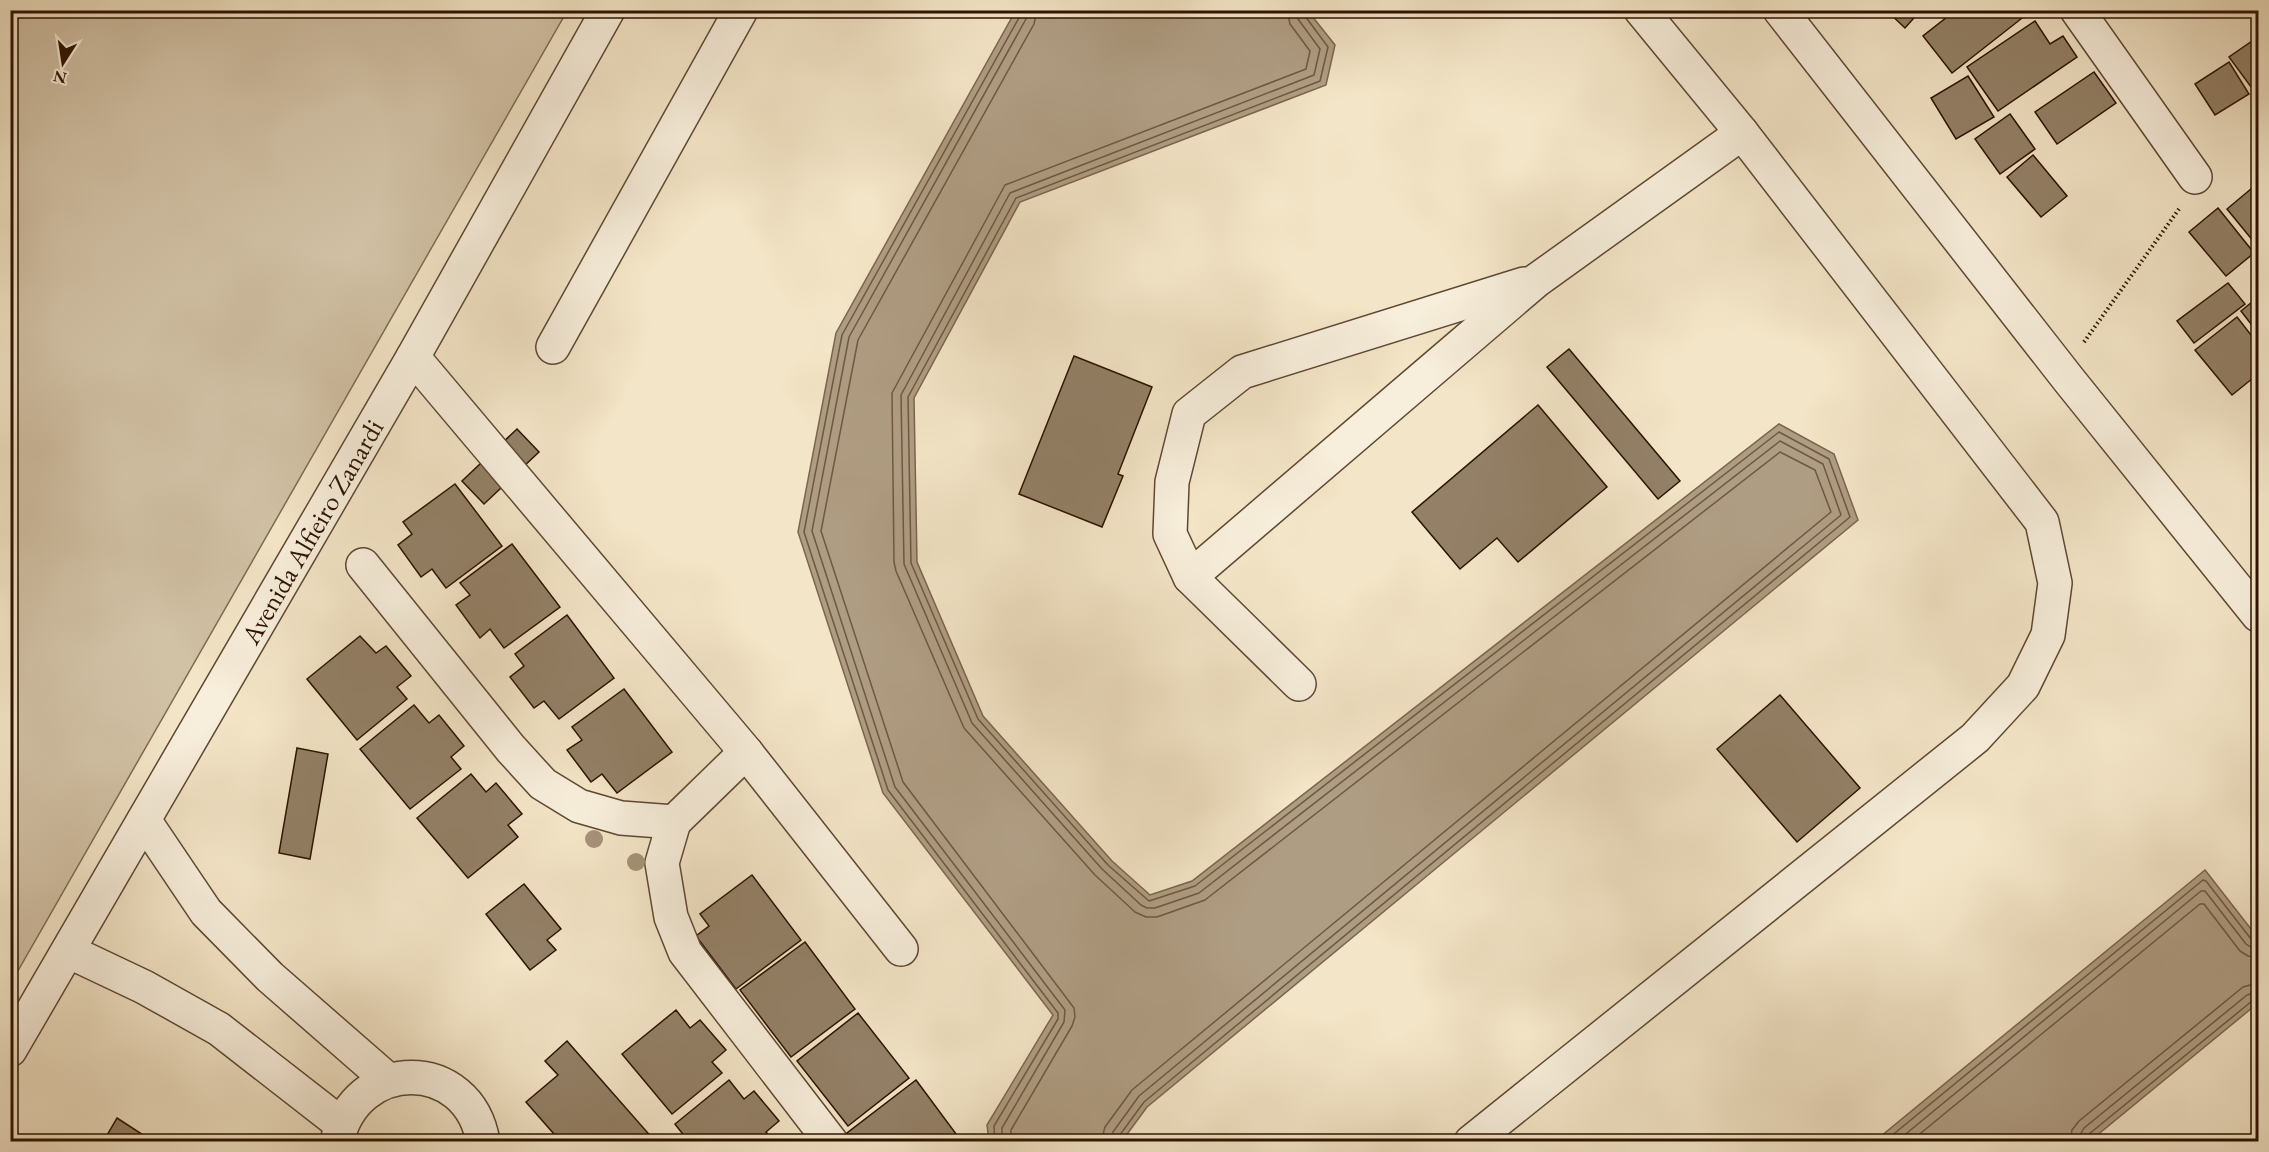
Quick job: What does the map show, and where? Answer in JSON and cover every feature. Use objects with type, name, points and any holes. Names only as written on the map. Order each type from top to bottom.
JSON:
[{"type":"street","name":"Avenida Alfieiro Zanardi","points":[[10,1050],[412,357],[608,10]]},
{"type":"street","points":[[553,347],[741,10]]},
{"type":"street","points":[[1471,1142],[1975,738],[2023,686],[2048,635],[2055,583],[2042,522],[1742,134],[1641,10]]},
{"type":"street","points":[[1779,10],[2063,372],[2259,615]]},
{"type":"street","points":[[2077,10],[2194,177]]},
{"type":"street","points":[[1190,577],[1537,280],[1742,134]]},
{"type":"street","points":[[1299,684],[1190,577],[1170,534],[1172,482],[1190,414],[1242,372],[1537,280]]},
{"type":"street","points":[[412,357],[746,752],[901,949]]},
{"type":"street","points":[[363,565],[511,749],[543,784],[579,806],[621,818],[674,822]]},
{"type":"street","points":[[746,752],[674,822],[662,863],[671,917],[685,952],[831,1142]]},
{"type":"street","points":[[144,820],[206,912],[270,977],[388,1080]]},
{"type":"street","points":[[68,951],[144,987],[219,1029],[339,1133],[352,1105],[368,1090],[388,1080],[411,1077],[434,1080],[454,1091],[470,1107],[481,1127],[483,1142]]},
{"type":"path","points":[[2063,372],[2186,200],[2194,177]]},
{"type":"shaded area","points":[[10,11],[567,11],[11,983]]},
{"type":"water","points":[[1016,10],[1308,11],[1335,45],[1326,85],[1020,202],[914,398],[917,562],[983,716],[1112,861],[1150,895],[1192,881],[1779,424],[1834,454],[1858,520],[1147,1107],[1122,1141],[989,1141],[987,1125],[1053,1015],[883,793],[798,532],[836,333]]},
{"type":"water","points":[[2205,870],[2258,938],[2258,1003],[2090,1141],[1875,1141]]},
{"type":"building","points":[[1886,10],[1921,10],[1905,28]]},
{"type":"building","points":[[1956,10],[2022,10],[2026,15],[1952,73],[1923,36]]},
{"type":"building","points":[[2035,21],[2050,44],[2063,36],[2077,57],[1998,111],[1967,67]]},
{"type":"building","points":[[2258,37],[2258,88],[2254,91],[2229,57]]},
{"type":"building","points":[[2229,62],[2249,94],[2215,115],[2195,84]]},
{"type":"building","points":[[2094,72],[2116,103],[2057,144],[2035,112]]},
{"type":"building","points":[[1968,76],[1994,117],[1956,139],[1931,98]]},
{"type":"building","points":[[2010,114],[2035,149],[2000,174],[1975,139]]},
{"type":"building","points":[[2033,155],[2067,196],[2041,217],[2007,177]]},
{"type":"building","points":[[2258,183],[2258,247],[2227,209]]},
{"type":"building","points":[[2218,208],[2254,253],[2226,276],[2189,232]]},
{"type":"building","points":[[2228,283],[2245,304],[2194,343],[2177,321]]},
{"type":"building","points":[[2258,297],[2258,333],[2241,311]]},
{"type":"building","points":[[2237,317],[2258,344],[2258,374],[2232,395],[2195,350]]},
{"type":"building","points":[[1569,349],[1680,481],[1658,499],[1547,367]]},
{"type":"building","points":[[1074,356],[1152,387],[1118,474],[1123,476],[1102,527],[1019,494]]},
{"type":"building","points":[[1538,405],[1607,487],[1518,562],[1497,538],[1460,569],[1412,512]]},
{"type":"building","points":[[517,429],[539,452],[484,504],[462,481]]},
{"type":"building","points":[[455,484],[502,546],[446,588],[432,569],[421,577],[398,545],[412,534],[403,522]]},
{"type":"building","points":[[512,544],[560,607],[504,648],[490,629],[480,638],[456,605],[470,595],[460,583]]},
{"type":"building","points":[[567,615],[614,678],[559,719],[544,701],[534,708],[510,677],[524,666],[515,654]]},
{"type":"building","points":[[360,636],[376,653],[386,646],[411,676],[397,687],[407,699],[357,740],[307,679]]},
{"type":"building","points":[[624,689],[672,752],[617,793],[602,774],[591,782],[567,750],[582,740],[572,727]]},
{"type":"building","points":[[1780,695],[1860,788],[1797,842],[1717,749]]},
{"type":"building","points":[[414,705],[429,723],[439,715],[464,746],[451,757],[461,769],[410,809],[360,749]]},
{"type":"building","points":[[297,748],[328,754],[310,859],[279,853]]},
{"type":"building","points":[[471,774],[486,792],[496,783],[522,814],[508,825],[518,837],[468,878],[417,818]]},
{"type":"building","points":[[752,875],[801,940],[736,989],[696,936],[709,926],[700,914]]},
{"type":"building","points":[[524,884],[561,929],[547,940],[556,950],[530,970],[486,914]]},
{"type":"building","points":[[805,942],[855,1009],[791,1057],[740,990]]},
{"type":"building","points":[[676,1010],[690,1028],[700,1020],[726,1050],[712,1062],[722,1073],[672,1114],[622,1054]]},
{"type":"building","points":[[858,1013],[909,1078],[848,1126],[797,1061]]},
{"type":"building","points":[[567,1041],[654,1140],[561,1142],[526,1102],[558,1075],[545,1061]]},
{"type":"building","points":[[729,1080],[744,1099],[754,1091],[779,1121],[766,1132],[774,1142],[689,1142],[675,1124]]},
{"type":"building","points":[[916,1080],[962,1142],[853,1142],[847,1133]]},
{"type":"building","points":[[117,1118],[154,1142],[103,1142]]}]
